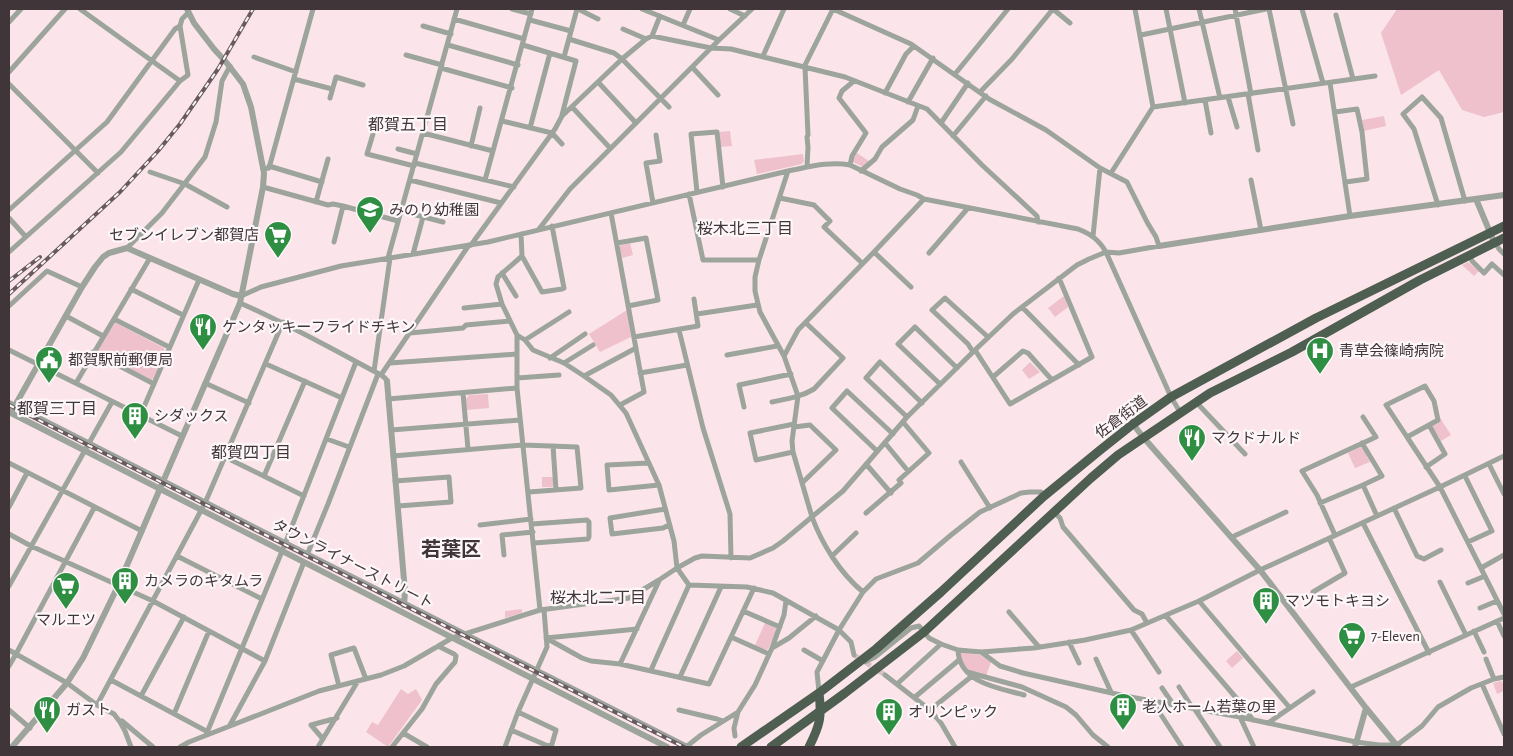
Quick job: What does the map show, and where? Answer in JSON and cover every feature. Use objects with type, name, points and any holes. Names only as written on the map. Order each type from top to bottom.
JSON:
[{"type":"highway","name":"佐倉街道","points":[[741,747],[853,667],[903,626],[1043,497],[1133,424],[1172,397],[1316,318],[1490,231],[1504,226]]},
{"type":"highway","name":"佐倉街道","points":[[771,747],[924,632],[1054,511],[1118,455],[1210,393],[1292,352],[1504,238]]},
{"type":"highway","points":[[810,747],[821,719],[819,693]]},
{"type":"street","points":[[9,22],[22,9]]},
{"type":"street","points":[[9,72],[64,9]]},
{"type":"street","points":[[80,9],[180,81]]},
{"type":"street","points":[[12,747],[67,683],[90,645],[118,586],[241,299],[242,285],[266,168],[294,79],[313,9]]},
{"type":"street","points":[[307,555],[378,374],[389,258],[457,9]]},
{"type":"street","points":[[512,9],[531,14],[571,30]]},
{"type":"street","points":[[564,57],[578,9],[598,18]]},
{"type":"street","points":[[642,9],[719,40]]},
{"type":"street","points":[[683,25],[690,9]]},
{"type":"street","points":[[730,9],[745,16]]},
{"type":"street","points":[[539,229],[570,189],[752,9]]},
{"type":"street","points":[[762,56],[784,9]]},
{"type":"street","points":[[807,167],[808,147],[806,137],[808,135],[804,67],[833,9],[914,46],[986,96],[1046,130],[1100,168],[1127,182],[1159,246]]},
{"type":"street","points":[[955,74],[1008,9]]},
{"type":"street","points":[[980,92],[1012,59],[1053,9],[1070,23]]},
{"type":"street","points":[[1110,173],[1153,107],[1135,9]]},
{"type":"street","points":[[1166,9],[1185,103]]},
{"type":"street","points":[[1199,9],[1220,98]]},
{"type":"street","points":[[1141,35],[1202,22],[1236,12],[1268,9],[1293,124]]},
{"type":"street","points":[[1302,9],[1323,83]]},
{"type":"street","points":[[9,252],[121,152],[180,81],[188,75],[180,26],[187,11],[194,23],[243,84],[251,107],[266,168]]},
{"type":"street","points":[[1236,12],[1258,150]]},
{"type":"street","points":[[485,180],[531,14]]},
{"type":"street","points":[[1336,15],[1353,79]]},
{"type":"street","points":[[652,36],[660,16]]},
{"type":"street","points":[[378,374],[390,363],[470,245],[552,134],[562,116],[576,61],[454,19]]},
{"type":"street","points":[[9,210],[107,122],[152,60],[180,26]]},
{"type":"street","points":[[423,26],[451,34]]},
{"type":"street","points":[[623,29],[646,39]]},
{"type":"street","points":[[562,116],[622,59],[652,36],[711,48],[731,48],[845,76],[927,110],[1037,216],[1038,222]]},
{"type":"street","points":[[569,40],[614,53],[669,107]]},
{"type":"street","points":[[448,45],[518,65]]},
{"type":"street","points":[[885,93],[906,54],[914,46]]},
{"type":"street","points":[[530,128],[550,53]]},
{"type":"street","points":[[406,55],[512,88]]},
{"type":"street","points":[[254,57],[296,72]]},
{"type":"street","points":[[908,102],[933,58]]},
{"type":"street","points":[[9,414],[12,405],[38,365],[82,288],[103,257],[127,248],[162,214],[205,158],[216,122],[222,81],[230,66]]},
{"type":"street","points":[[692,67],[718,95]]},
{"type":"street","points":[[1153,107],[1375,76]]},
{"type":"street","points":[[330,98],[336,77],[363,85]]},
{"type":"street","points":[[294,79],[332,88]]},
{"type":"street","points":[[850,165],[852,156],[866,133],[839,98],[842,91],[854,81]]},
{"type":"street","points":[[598,82],[636,123]]},
{"type":"street","points":[[1330,83],[1350,216]]},
{"type":"street","points":[[9,84],[98,173]]},
{"type":"street","points":[[941,123],[968,84]]},
{"type":"street","points":[[954,136],[986,96]]},
{"type":"street","points":[[1228,97],[1237,127]]},
{"type":"street","points":[[1438,205],[1414,129],[1402,114],[1422,97],[1441,118],[1465,201]]},
{"type":"street","points":[[1205,100],[1211,133]]},
{"type":"street","points":[[861,172],[875,159],[882,147],[913,120],[918,106]]},
{"type":"street","points":[[572,107],[610,148]]},
{"type":"street","points":[[471,146],[480,108]]},
{"type":"street","points":[[1335,112],[1357,109],[1362,132],[1368,179],[1346,182]]},
{"type":"street","points":[[502,121],[552,134],[562,144]]},
{"type":"street","points":[[697,192],[691,134],[717,132],[723,187]]},
{"type":"street","points":[[423,134],[493,151]]},
{"type":"street","points":[[653,203],[646,163],[660,161],[656,135]]},
{"type":"street","points":[[371,136],[367,154],[514,187]]},
{"type":"street","points":[[398,149],[417,154]]},
{"type":"street","points":[[316,202],[328,159]]},
{"type":"street","points":[[241,299],[261,287],[332,268],[470,245],[807,167],[830,163],[850,165],[861,172],[917,195],[924,200],[1078,229],[1093,236],[1102,244],[1106,252],[1180,412]]},
{"type":"street","points":[[266,168],[322,182]]},
{"type":"street","points":[[1093,236],[1100,168]]},
{"type":"street","points":[[788,171],[759,260],[755,278],[757,305],[763,320],[784,356],[798,396],[792,441],[793,452],[812,516],[832,556],[849,579],[863,592]]},
{"type":"street","points":[[150,172],[185,184],[228,207]]},
{"type":"street","points":[[410,180],[501,203]]},
{"type":"street","points":[[1252,180],[1261,230]]},
{"type":"street","points":[[263,187],[316,202],[344,206],[398,221]]},
{"type":"street","points":[[689,194],[703,260],[759,260]]},
{"type":"street","points":[[180,747],[207,733],[230,726],[319,691],[366,679],[404,666],[452,638],[542,610],[623,600],[677,568],[702,556],[750,558],[773,548],[843,490],[903,422],[988,337],[1022,307],[1077,265],[1106,252],[1119,253],[1350,216],[1504,195]]},
{"type":"street","points":[[780,198],[814,205],[830,221],[824,228],[862,263]]},
{"type":"street","points":[[1476,199],[1494,242],[1504,254]]},
{"type":"street","points":[[784,356],[798,330],[924,200]]},
{"type":"street","points":[[334,242],[344,206]]},
{"type":"street","points":[[929,253],[968,208]]},
{"type":"street","points":[[401,211],[443,222]]},
{"type":"street","points":[[611,213],[644,392],[620,405]]},
{"type":"street","points":[[413,254],[423,217]]},
{"type":"street","points":[[9,218],[26,237]]},
{"type":"street","points":[[521,234],[522,256],[542,292],[564,288],[552,226]]},
{"type":"street","points":[[617,243],[646,238],[658,300],[628,306]]},
{"type":"street","points":[[127,248],[233,294],[378,374],[386,381],[405,592],[404,605]]},
{"type":"street","points":[[874,252],[911,288]]},
{"type":"street","points":[[1470,255],[1472,261],[1484,272],[1492,264],[1504,275]]},
{"type":"street","points":[[505,747],[532,678],[547,646],[532,532],[525,456],[522,445],[517,388],[517,335],[502,304],[496,284],[498,277],[522,256]]},
{"type":"street","points":[[76,383],[150,258]]},
{"type":"street","points":[[9,306],[47,271],[82,288]]},
{"type":"street","points":[[502,273],[516,296]]},
{"type":"street","points":[[988,337],[945,298],[932,310],[974,351],[1010,404],[1092,357],[1059,278]]},
{"type":"street","points":[[140,416],[198,280]]},
{"type":"street","points":[[131,290],[183,315]]},
{"type":"street","points":[[634,337],[698,326],[694,299]]},
{"type":"street","points":[[464,308],[502,304]]},
{"type":"street","points":[[697,314],[757,305]]},
{"type":"street","points":[[1022,307],[1080,365]]},
{"type":"street","points":[[525,340],[569,312]]},
{"type":"street","points":[[66,316],[103,336]]},
{"type":"street","points":[[114,319],[169,347]]},
{"type":"street","points":[[410,332],[463,328],[466,325],[510,321]]},
{"type":"street","points":[[98,705],[205,503],[283,322]]},
{"type":"street","points":[[772,402],[809,393],[842,358],[806,323]]},
{"type":"street","points":[[940,384],[898,344],[915,327],[957,368]]},
{"type":"street","points":[[679,330],[702,428],[730,514],[731,558]]},
{"type":"street","points":[[550,358],[585,334]]},
{"type":"street","points":[[517,335],[525,340],[533,350],[564,363],[584,376],[611,395],[620,405],[632,425],[659,485],[674,542],[677,568],[689,585]]},
{"type":"street","points":[[564,363],[592,345]]},
{"type":"street","points":[[727,356],[777,346]]},
{"type":"street","points":[[584,376],[636,348]]},
{"type":"street","points":[[9,350],[182,436]]},
{"type":"street","points":[[993,377],[1023,351],[1028,353],[1052,380]]},
{"type":"street","points":[[93,352],[154,384]]},
{"type":"street","points":[[390,363],[517,354]]},
{"type":"street","points":[[207,733],[285,544],[356,362]]},
{"type":"street","points":[[907,418],[866,378],[880,362],[922,402]]},
{"type":"street","points":[[266,364],[342,398]]},
{"type":"street","points":[[640,373],[687,365]]},
{"type":"street","points":[[744,407],[739,385],[791,374]]},
{"type":"street","points":[[517,378],[559,375]]},
{"type":"street","points":[[264,476],[304,381]]},
{"type":"street","points":[[205,383],[249,403]]},
{"type":"street","points":[[1407,438],[1438,420],[1434,401],[1426,386],[1386,405],[1407,438],[1426,467],[1440,487],[1504,614]]},
{"type":"street","points":[[388,399],[517,388]]},
{"type":"street","points":[[877,451],[832,408],[847,391],[893,434]]},
{"type":"street","points":[[463,393],[468,450]]},
{"type":"street","points":[[9,586],[112,402]]},
{"type":"street","points":[[1196,402],[1245,454]]},
{"type":"street","name":"タウンライナーストリート","points":[[12,405],[687,747]]},
{"type":"street","name":"タウンライナーストリート","points":[[9,414],[667,747]]},
{"type":"street","points":[[1313,592],[1345,573],[1320,504],[1302,471],[1376,437],[1363,418]]},
{"type":"street","points":[[391,430],[520,420]]},
{"type":"street","points":[[866,513],[901,483],[899,480],[930,453],[903,422]]},
{"type":"street","points":[[1133,424],[1143,438],[1260,570],[1366,708],[1398,746]]},
{"type":"street","points":[[793,452],[756,460],[750,433],[794,425],[810,425],[836,450],[802,484]]},
{"type":"street","points":[[1426,467],[1445,454],[1429,426]]},
{"type":"street","points":[[327,438],[349,447]]},
{"type":"street","points":[[884,443],[908,471]]},
{"type":"street","points":[[1320,504],[1382,476],[1362,443]]},
{"type":"street","points":[[393,456],[522,445],[577,447],[581,488],[529,492]]},
{"type":"street","points":[[553,446],[556,490]]},
{"type":"street","points":[[225,456],[304,496]]},
{"type":"street","points":[[853,667],[875,657],[911,628],[919,626],[928,638],[941,644],[958,650],[981,652],[1039,647],[1131,630],[1199,601],[1260,570],[1465,476],[1504,456]]},
{"type":"street","points":[[961,462],[990,508]]},
{"type":"street","points":[[649,463],[607,465],[609,490],[659,485]]},
{"type":"street","points":[[9,464],[142,531]]},
{"type":"street","points":[[866,464],[891,492]]},
{"type":"street","points":[[1489,464],[1504,494]]},
{"type":"street","points":[[9,507],[28,473]]},
{"type":"street","points":[[1465,476],[1492,531],[1468,542]]},
{"type":"street","points":[[395,481],[449,477],[451,502],[398,506]]},
{"type":"street","points":[[1364,485],[1377,516]]},
{"type":"street","points":[[819,693],[817,672],[839,630],[863,592],[876,579],[918,563],[980,512],[1021,493],[1041,492],[1043,497]]},
{"type":"street","points":[[9,666],[94,508]]},
{"type":"street","points":[[1394,508],[1417,556],[1424,559],[1441,550]]},
{"type":"street","points":[[665,510],[610,518],[612,534],[663,528],[669,525]]},
{"type":"street","points":[[1054,511],[1060,518],[1062,528],[1134,610],[1142,614],[1147,623]]},
{"type":"street","points":[[1232,537],[1286,512]]},
{"type":"street","points":[[480,525],[531,521],[586,520],[589,522],[588,539],[534,543]]},
{"type":"street","points":[[1363,523],[1429,653]]},
{"type":"street","points":[[504,556],[502,535],[532,532]]},
{"type":"street","points":[[832,556],[856,533]]},
{"type":"street","points":[[9,534],[31,546],[153,601],[265,660]]},
{"type":"street","points":[[1481,568],[1504,555]]},
{"type":"street","points":[[177,556],[262,599]]},
{"type":"street","points":[[230,726],[265,660],[304,562]]},
{"type":"street","points":[[1468,583],[1485,576]]},
{"type":"street","points":[[620,664],[659,580]]},
{"type":"street","points":[[1440,582],[1466,635]]},
{"type":"street","points":[[689,585],[747,587],[773,593],[839,630],[851,642],[854,655]]},
{"type":"street","points":[[650,670],[689,585]]},
{"type":"street","points":[[680,677],[721,587]]},
{"type":"street","points":[[546,638],[591,661],[620,664],[709,684],[754,588]]},
{"type":"street","points":[[735,736],[734,728],[738,712],[756,685],[780,627],[786,601]]},
{"type":"street","points":[[1199,601],[1290,708]]},
{"type":"street","points":[[1480,608],[1498,601]]},
{"type":"street","points":[[743,611],[780,627]]},
{"type":"street","points":[[1009,612],[1039,647]]},
{"type":"street","points":[[770,651],[790,638],[816,616]]},
{"type":"street","points":[[1166,616],[1253,720]]},
{"type":"street","points":[[141,696],[184,618]]},
{"type":"street","points":[[1351,687],[1504,618]]},
{"type":"street","points":[[1497,621],[1504,636]]},
{"type":"street","points":[[546,638],[637,629]]},
{"type":"street","points":[[1131,630],[1159,672]]},
{"type":"street","points":[[174,714],[209,631]]},
{"type":"street","points":[[1474,631],[1484,652]]},
{"type":"street","points":[[731,637],[770,651]]},
{"type":"street","points":[[1069,642],[1079,663]]},
{"type":"street","points":[[897,684],[941,644]]},
{"type":"street","points":[[392,747],[422,709],[436,684],[455,662],[456,656],[454,654],[438,646]]},
{"type":"street","points":[[339,686],[331,655],[354,648],[366,679]]},
{"type":"street","points":[[9,650],[67,683],[114,714],[153,747]]},
{"type":"street","points":[[804,650],[823,661]]},
{"type":"street","points":[[958,650],[959,660],[969,674],[978,681],[1024,695]]},
{"type":"street","points":[[981,652],[1000,666],[1023,673],[1152,701],[1240,717],[1356,744],[1398,746],[1422,726],[1438,707],[1460,693],[1494,679],[1504,677]]},
{"type":"street","points":[[1096,659],[1111,692]]},
{"type":"street","points":[[1486,659],[1494,679]]},
{"type":"street","points":[[915,697],[959,660]]},
{"type":"street","points":[[930,710],[969,674]]},
{"type":"street","points":[[969,674],[1022,687],[1066,707],[1076,715],[1093,735],[1108,747]]},
{"type":"street","points":[[885,675],[930,710],[941,723],[955,747]]},
{"type":"street","points":[[111,680],[207,733]]},
{"type":"street","points":[[318,747],[358,681]]},
{"type":"street","points":[[1482,684],[1504,734]]},
{"type":"street","points":[[1179,687],[1220,747]]},
{"type":"street","points":[[1162,688],[1173,704]]},
{"type":"street","points":[[1268,723],[1313,692]]},
{"type":"street","points":[[1152,701],[1182,747]]},
{"type":"street","points":[[1356,744],[1366,708]]},
{"type":"street","points":[[9,710],[30,728]]},
{"type":"street","points":[[680,710],[723,722]]},
{"type":"street","points":[[511,730],[548,746],[552,744],[556,730],[518,712]]},
{"type":"street","points":[[687,747],[701,735],[738,712]]},
{"type":"street","points":[[114,714],[125,731],[131,747]]},
{"type":"street","points":[[323,739],[311,726],[337,717]]},
{"type":"street","points":[[1240,717],[1254,747]]},
{"type":"street","points":[[403,733],[427,747]]},
{"type":"shaded area","points":[[1397,9],[1504,9],[1504,112],[1484,117],[1462,110],[1439,70],[1401,95],[1381,33]]},
{"type":"shaded area","points":[[1384,116],[1386,126],[1364,131],[1362,120]]},
{"type":"shaded area","points":[[730,131],[732,146],[720,147],[719,132]]},
{"type":"shaded area","points":[[857,153],[869,161],[863,167],[853,162],[853,158]]},
{"type":"shaded area","points":[[803,154],[804,161],[802,164],[757,174],[754,160]]},
{"type":"shaded area","points":[[630,243],[633,255],[622,258],[619,246]]},
{"type":"shaded area","points":[[1468,262],[1479,271],[1474,276],[1462,265]]},
{"type":"shaded area","points":[[1064,296],[1068,307],[1055,317],[1048,308]]},
{"type":"shaded area","points":[[627,310],[631,337],[600,352],[589,334]]},
{"type":"shaded area","points":[[116,323],[164,348],[165,352],[154,379],[151,380],[98,353],[97,350],[113,324]]},
{"type":"shaded area","points":[[1030,362],[1040,372],[1029,379],[1022,370]]},
{"type":"shaded area","points":[[488,394],[489,408],[467,410],[466,399],[469,395]]},
{"type":"shaded area","points":[[1440,418],[1451,435],[1441,441],[1432,426]]},
{"type":"shaded area","points":[[1360,447],[1363,448],[1370,462],[1355,468],[1348,453]]},
{"type":"shaded area","points":[[542,477],[553,477],[553,486],[542,487]]},
{"type":"shaded area","points":[[522,609],[522,613],[505,618],[505,611]]},
{"type":"shaded area","points":[[765,623],[776,628],[777,631],[766,650],[755,645]]},
{"type":"shaded area","points":[[1237,651],[1243,658],[1232,668],[1226,661]]},
{"type":"shaded area","points":[[960,652],[980,655],[991,662],[986,676],[968,671],[959,660]]},
{"type":"shaded area","points":[[1501,681],[1504,684],[1504,691],[1497,694],[1493,683]]},
{"type":"shaded area","points":[[401,689],[408,694],[416,689],[422,700],[388,747],[366,732],[372,722],[378,725]]},
{"type":"tunnel","points":[[854,655],[885,675]]},
{"type":"railway","points":[[9,294],[120,192],[158,151],[180,124],[218,69],[253,9]]},
{"type":"railway","points":[[9,281],[40,257]]},
{"type":"railway","points":[[9,405],[684,747]]},
{"type":"place","name":"みのり幼稚園","points":[[370,234]]},
{"type":"place","name":"セブンイレブン都賀店","points":[[278,259]]},
{"type":"place","name":"ケンタッキーフライドチキン","points":[[203,351]]},
{"type":"place","name":"青草会篠崎病院","points":[[1320,375]]},
{"type":"place","name":"都賀駅前郵便局","points":[[49,384]]},
{"type":"place","name":"シダックス","points":[[135,440]]},
{"type":"place","name":"マクドナルド","points":[[1192,462]]},
{"type":"place","name":"カメラのキタムラ","points":[[125,605]]},
{"type":"place","name":"マルエツ","points":[[66,610]]},
{"type":"place","name":"マツモトキヨシ","points":[[1266,625]]},
{"type":"place","name":"7-Eleven","points":[[1352,660]]},
{"type":"place","name":"老人ホーム若葉の里","points":[[1123,731]]},
{"type":"place","name":"ガスト","points":[[47,734]]},
{"type":"place","name":"オリンピック","points":[[889,736]]},
{"type":"district","name":"都賀五丁目","points":[[408,124]]},
{"type":"district","name":"桜木北三丁目","points":[[745,228]]},
{"type":"district","name":"都賀三丁目","points":[[57,408]]},
{"type":"district","name":"都賀四丁目","points":[[251,452]]},
{"type":"district","name":"若葉区","points":[[451,549]]},
{"type":"district","name":"桜木北二丁目","points":[[598,597]]}]
